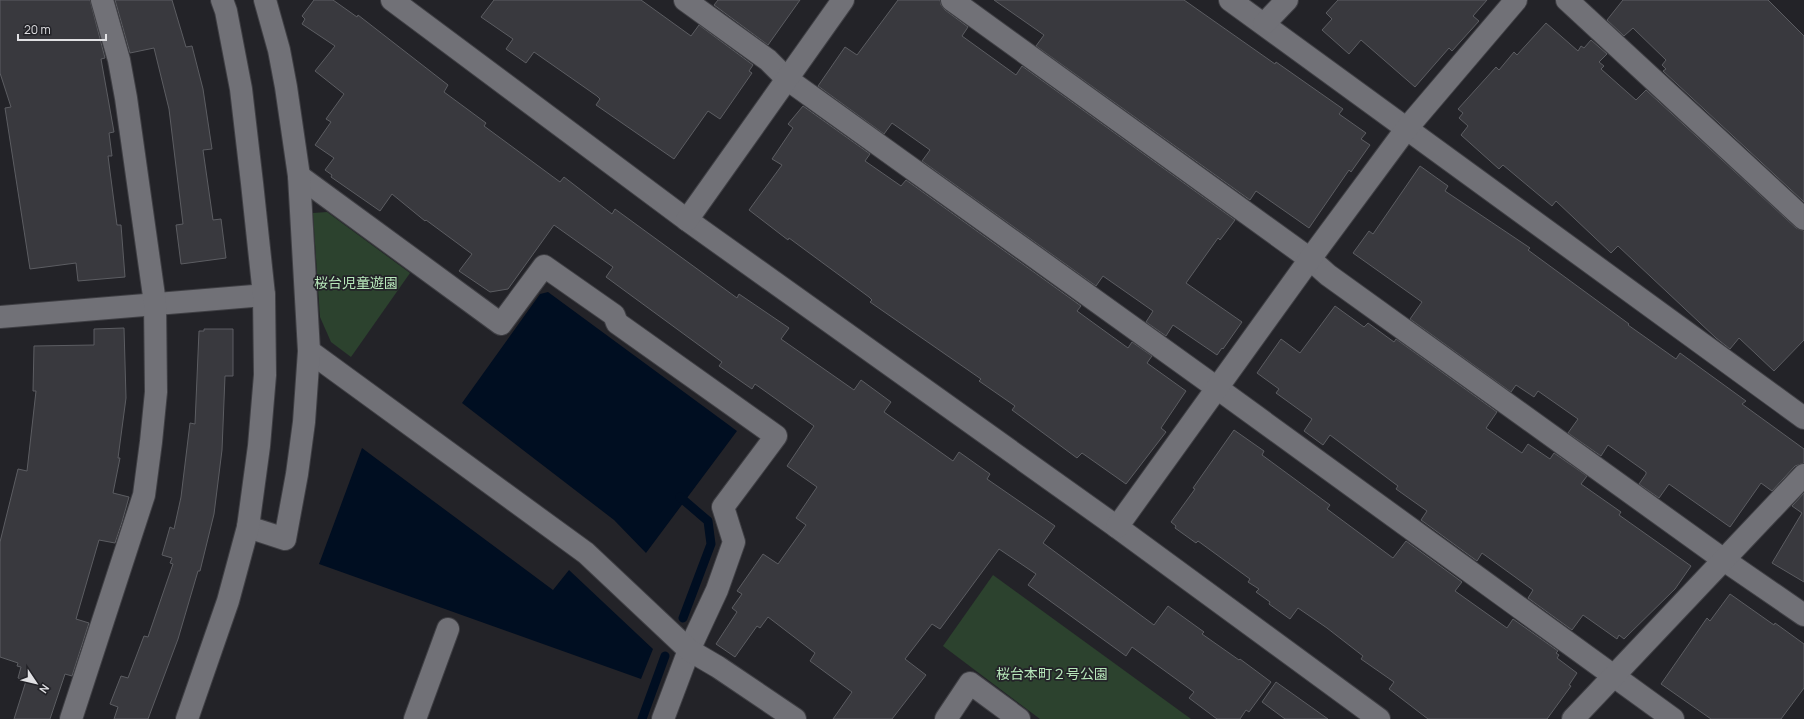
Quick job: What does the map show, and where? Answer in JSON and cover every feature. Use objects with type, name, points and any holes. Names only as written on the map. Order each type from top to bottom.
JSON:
[{"type":"street","points":[[71,719],[144,495],[156,392],[155,303],[126,98],[119,60],[102,0]]},
{"type":"street","points":[[187,719],[228,601],[248,527],[259,446],[265,375],[264,295],[241,89],[226,11],[222,0]]},
{"type":"street","points":[[248,527],[285,539],[297,474],[304,422],[309,351],[299,176],[279,50],[265,0]]},
{"type":"street","points":[[392,0],[687,220],[1117,527],[1379,719]]},
{"type":"street","points":[[685,0],[768,60],[787,79],[1217,388],[1673,719]]},
{"type":"street","points":[[687,220],[843,0]]},
{"type":"street","points":[[952,0],[1310,259],[1328,275],[1724,560],[1804,615]]},
{"type":"street","points":[[1230,0],[1804,418]]},
{"type":"street","points":[[1264,24],[1287,0]]},
{"type":"street","points":[[1117,527],[1310,259],[1407,128],[1516,0]]},
{"type":"street","points":[[1568,0],[1804,219]]},
{"type":"street","points":[[299,176],[501,324],[544,266],[614,315],[617,322],[776,436],[723,507],[734,542],[717,590],[689,650],[663,719]]},
{"type":"street","points":[[0,317],[264,295]]},
{"type":"street","points":[[309,351],[586,553],[689,650],[718,667],[795,719]]},
{"type":"street","points":[[1573,719],[1804,475]]},
{"type":"street","points":[[416,719],[448,629]]},
{"type":"street","points":[[946,719],[970,683],[1019,719]]},
{"type":"green space","name":"桜台児童遊園","points":[[327,212],[410,273],[351,357],[331,342],[320,317],[313,213]]},
{"type":"green space","name":"桜台本町２号公園","points":[[993,575],[1191,719],[1040,719],[943,646]]},
{"type":"water","points":[[548,292],[737,431],[646,553],[614,520],[462,403],[540,294]]},
{"type":"water","points":[[362,448],[553,590],[569,570],[653,649],[641,679],[319,564]]},
{"type":"building","points":[[0,0],[90,0],[105,58],[101,59],[114,132],[109,133],[112,156],[108,156],[117,225],[121,225],[125,277],[78,281],[76,263],[30,269],[5,108],[11,107],[0,73]]},
{"type":"building","points":[[115,0],[172,0],[186,47],[192,46],[203,89],[212,149],[203,150],[213,220],[221,219],[226,258],[181,264],[176,225],[183,224],[169,109],[154,48],[130,53]]},
{"type":"building","points":[[314,0],[333,0],[357,17],[358,15],[448,85],[444,92],[486,123],[484,126],[560,182],[564,177],[612,214],[615,209],[737,298],[739,294],[789,328],[781,339],[854,390],[861,380],[891,402],[884,412],[953,461],[959,452],[990,474],[987,479],[1055,526],[1043,543],[1154,625],[1168,606],[1204,632],[1202,634],[1271,682],[1249,712],[1246,710],[1240,719],[1217,719],[1189,698],[1194,692],[1132,647],[1126,656],[1028,585],[1036,574],[999,549],[940,629],[932,624],[905,659],[926,675],[892,719],[833,719],[852,692],[810,661],[815,653],[768,617],[760,628],[757,626],[735,657],[716,644],[737,612],[732,608],[742,594],[737,591],[763,554],[778,564],[806,525],[796,518],[817,487],[787,466],[814,426],[755,384],[752,389],[719,366],[722,362],[606,277],[613,267],[554,225],[508,289],[490,292],[459,271],[472,254],[426,220],[425,221],[392,194],[380,211],[331,177],[332,175],[325,170],[334,158],[315,145],[331,122],[326,119],[344,94],[315,71],[335,46],[302,24],[305,19],[302,16]]},
{"type":"building","points":[[494,0],[641,0],[691,36],[699,25],[753,65],[749,71],[752,73],[720,119],[708,111],[674,159],[596,105],[600,99],[597,96],[534,52],[526,63],[506,49],[513,39],[481,17]]},
{"type":"building","points":[[718,0],[800,0],[768,45],[714,5]]},
{"type":"building","points":[[898,0],[940,0],[941,5],[945,10],[968,27],[962,36],[1016,75],[1022,66],[1235,220],[1220,240],[1218,238],[1186,283],[1242,322],[1217,355],[1173,325],[1166,336],[1146,322],[1153,311],[1103,276],[1096,286],[922,161],[930,150],[892,123],[884,134],[818,86],[845,47],[857,55]]},
{"type":"building","points":[[994,0],[1184,0],[1275,64],[1276,62],[1343,109],[1339,114],[1366,133],[1361,139],[1370,145],[1351,172],[1349,170],[1309,228],[1256,191],[1250,200],[1036,46],[1044,35]]},
{"type":"building","points":[[1338,0],[1487,0],[1473,16],[1479,21],[1452,51],[1449,48],[1415,87],[1361,40],[1349,54],[1322,30],[1332,19],[1326,13]]},
{"type":"building","points":[[1623,0],[1768,0],[1804,36],[1804,202],[1663,71],[1666,69],[1662,65],[1666,60],[1633,28],[1624,36],[1607,20]]},
{"type":"building","points":[[1546,23],[1578,51],[1581,46],[1584,48],[1591,40],[1607,54],[1599,62],[1604,66],[1601,69],[1636,100],[1646,90],[1796,228],[1804,231],[1804,340],[1774,371],[1739,338],[1730,349],[1716,338],[1618,246],[1611,253],[1556,201],[1552,206],[1503,165],[1499,169],[1461,135],[1468,126],[1459,118],[1463,113],[1458,109],[1496,67],[1499,70],[1514,52],[1517,55]]},
{"type":"building","points":[[803,106],[870,154],[865,161],[901,186],[906,180],[1081,306],[1077,311],[1128,348],[1132,342],[1152,356],[1147,363],[1186,391],[1161,428],[1166,432],[1126,484],[1082,453],[1077,458],[1012,410],[1015,406],[979,381],[981,379],[870,302],[872,300],[869,297],[789,238],[788,240],[749,210],[782,165],[772,159],[793,128],[788,124]]},
{"type":"building","points":[[1420,166],[1448,186],[1445,191],[1530,248],[1528,250],[1629,324],[1628,325],[1676,359],[1680,353],[1746,401],[1742,404],[1804,449],[1804,463],[1795,466],[1772,491],[1761,483],[1730,527],[1669,484],[1659,498],[1639,484],[1646,472],[1608,445],[1601,456],[1568,433],[1578,419],[1538,391],[1534,397],[1516,385],[1511,392],[1410,319],[1422,302],[1353,253],[1369,231],[1373,234]]},
{"type":"building","points":[[1335,306],[1364,327],[1368,323],[1394,342],[1396,339],[1497,412],[1486,428],[1522,453],[1528,444],[1550,459],[1554,453],[1587,476],[1581,484],[1621,512],[1619,515],[1691,566],[1675,589],[1624,639],[1619,635],[1617,639],[1583,615],[1572,630],[1528,598],[1533,590],[1482,553],[1477,561],[1421,520],[1427,511],[1396,489],[1398,486],[1330,435],[1323,445],[1304,431],[1312,419],[1276,393],[1279,389],[1257,373],[1281,339],[1300,353]]},
{"type":"building","points":[[124,328],[126,398],[118,458],[120,458],[113,493],[129,497],[122,522],[115,543],[99,540],[76,619],[89,623],[72,676],[65,674],[50,719],[14,719],[26,681],[18,678],[21,667],[17,666],[18,663],[0,657],[0,542],[18,469],[27,471],[36,391],[33,391],[34,346],[94,345],[94,329]]},
{"type":"building","points":[[204,329],[233,329],[233,376],[225,376],[222,450],[214,514],[200,571],[198,571],[178,639],[148,719],[114,719],[118,707],[110,704],[121,676],[128,678],[144,636],[148,637],[173,564],[170,563],[172,558],[162,555],[170,527],[174,529],[181,497],[190,423],[195,424],[199,331],[204,331]]},
{"type":"building","points":[[1234,430],[1264,451],[1262,455],[1330,505],[1327,509],[1393,558],[1406,541],[1462,582],[1455,591],[1507,628],[1513,619],[1558,651],[1556,653],[1559,655],[1557,658],[1577,673],[1569,685],[1571,686],[1547,719],[1428,719],[1389,689],[1394,682],[1361,659],[1363,656],[1327,628],[1298,608],[1290,619],[1269,604],[1270,602],[1256,592],[1259,589],[1248,582],[1250,579],[1198,541],[1196,543],[1175,528],[1176,526],[1171,522]]},
{"type":"building","points":[[1804,493],[1804,582],[1772,563],[1802,513],[1792,506]]},
{"type":"building","points":[[1730,594],[1804,644],[1804,688],[1781,719],[1711,719],[1661,684],[1707,618],[1710,621]]},
{"type":"building","points":[[1276,682],[1328,719],[1285,719],[1262,702]]},
{"type":"waterway","points":[[680,497],[708,521],[711,544],[683,618]]},
{"type":"waterway","points":[[642,719],[665,656]]}]
